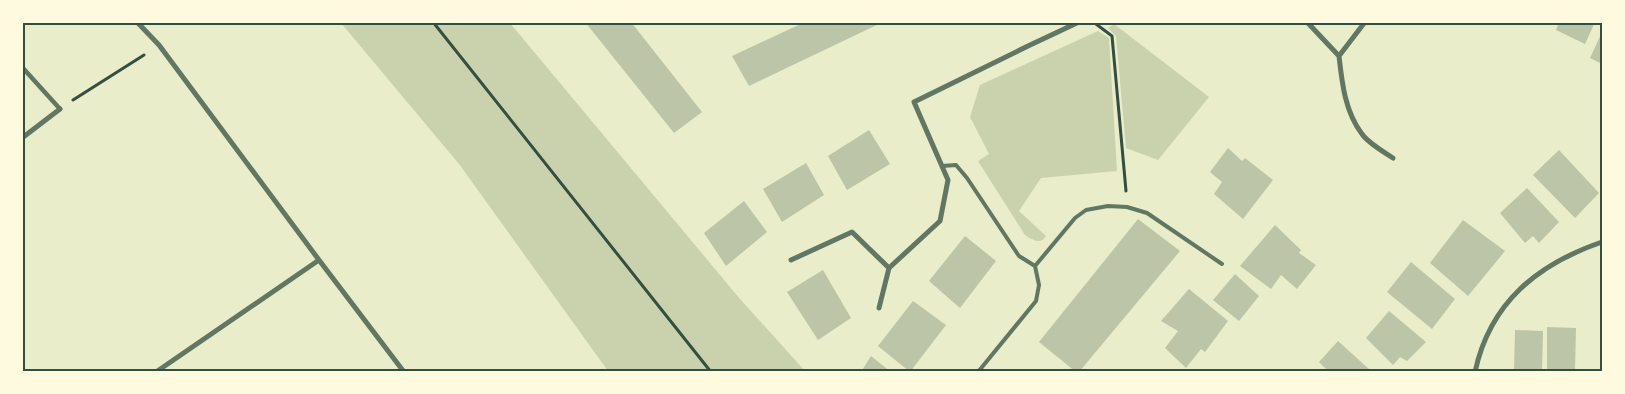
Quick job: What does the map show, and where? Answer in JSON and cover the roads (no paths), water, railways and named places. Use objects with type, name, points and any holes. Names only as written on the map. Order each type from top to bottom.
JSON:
[{"type":"street","points":[[137,22],[159,46],[404,372]]},
{"type":"street","points":[[879,308],[888,268],[940,221],[948,180],[914,102],[1079,22]]},
{"type":"street","points":[[1307,22],[1339,56],[1343,87],[1349,110],[1362,135],[1393,158]]},
{"type":"street","points":[[1339,56],[1365,22]]},
{"type":"street","points":[[22,67],[60,109],[22,138]]},
{"type":"street","points":[[791,260],[852,232],[888,268]]},
{"type":"street","points":[[1475,372],[1478,356],[1487,333],[1499,313],[1516,293],[1536,274],[1555,262],[1579,250],[1602,242]]},
{"type":"street","points":[[156,372],[319,260]]},
{"type":"lane","points":[[942,166],[956,165],[968,178],[1019,256],[1035,266],[1039,285],[1036,301],[978,372]]},
{"type":"lane","points":[[1035,266],[1075,218],[1086,210],[1108,206],[1128,207],[1147,213],[1222,264]]}]
